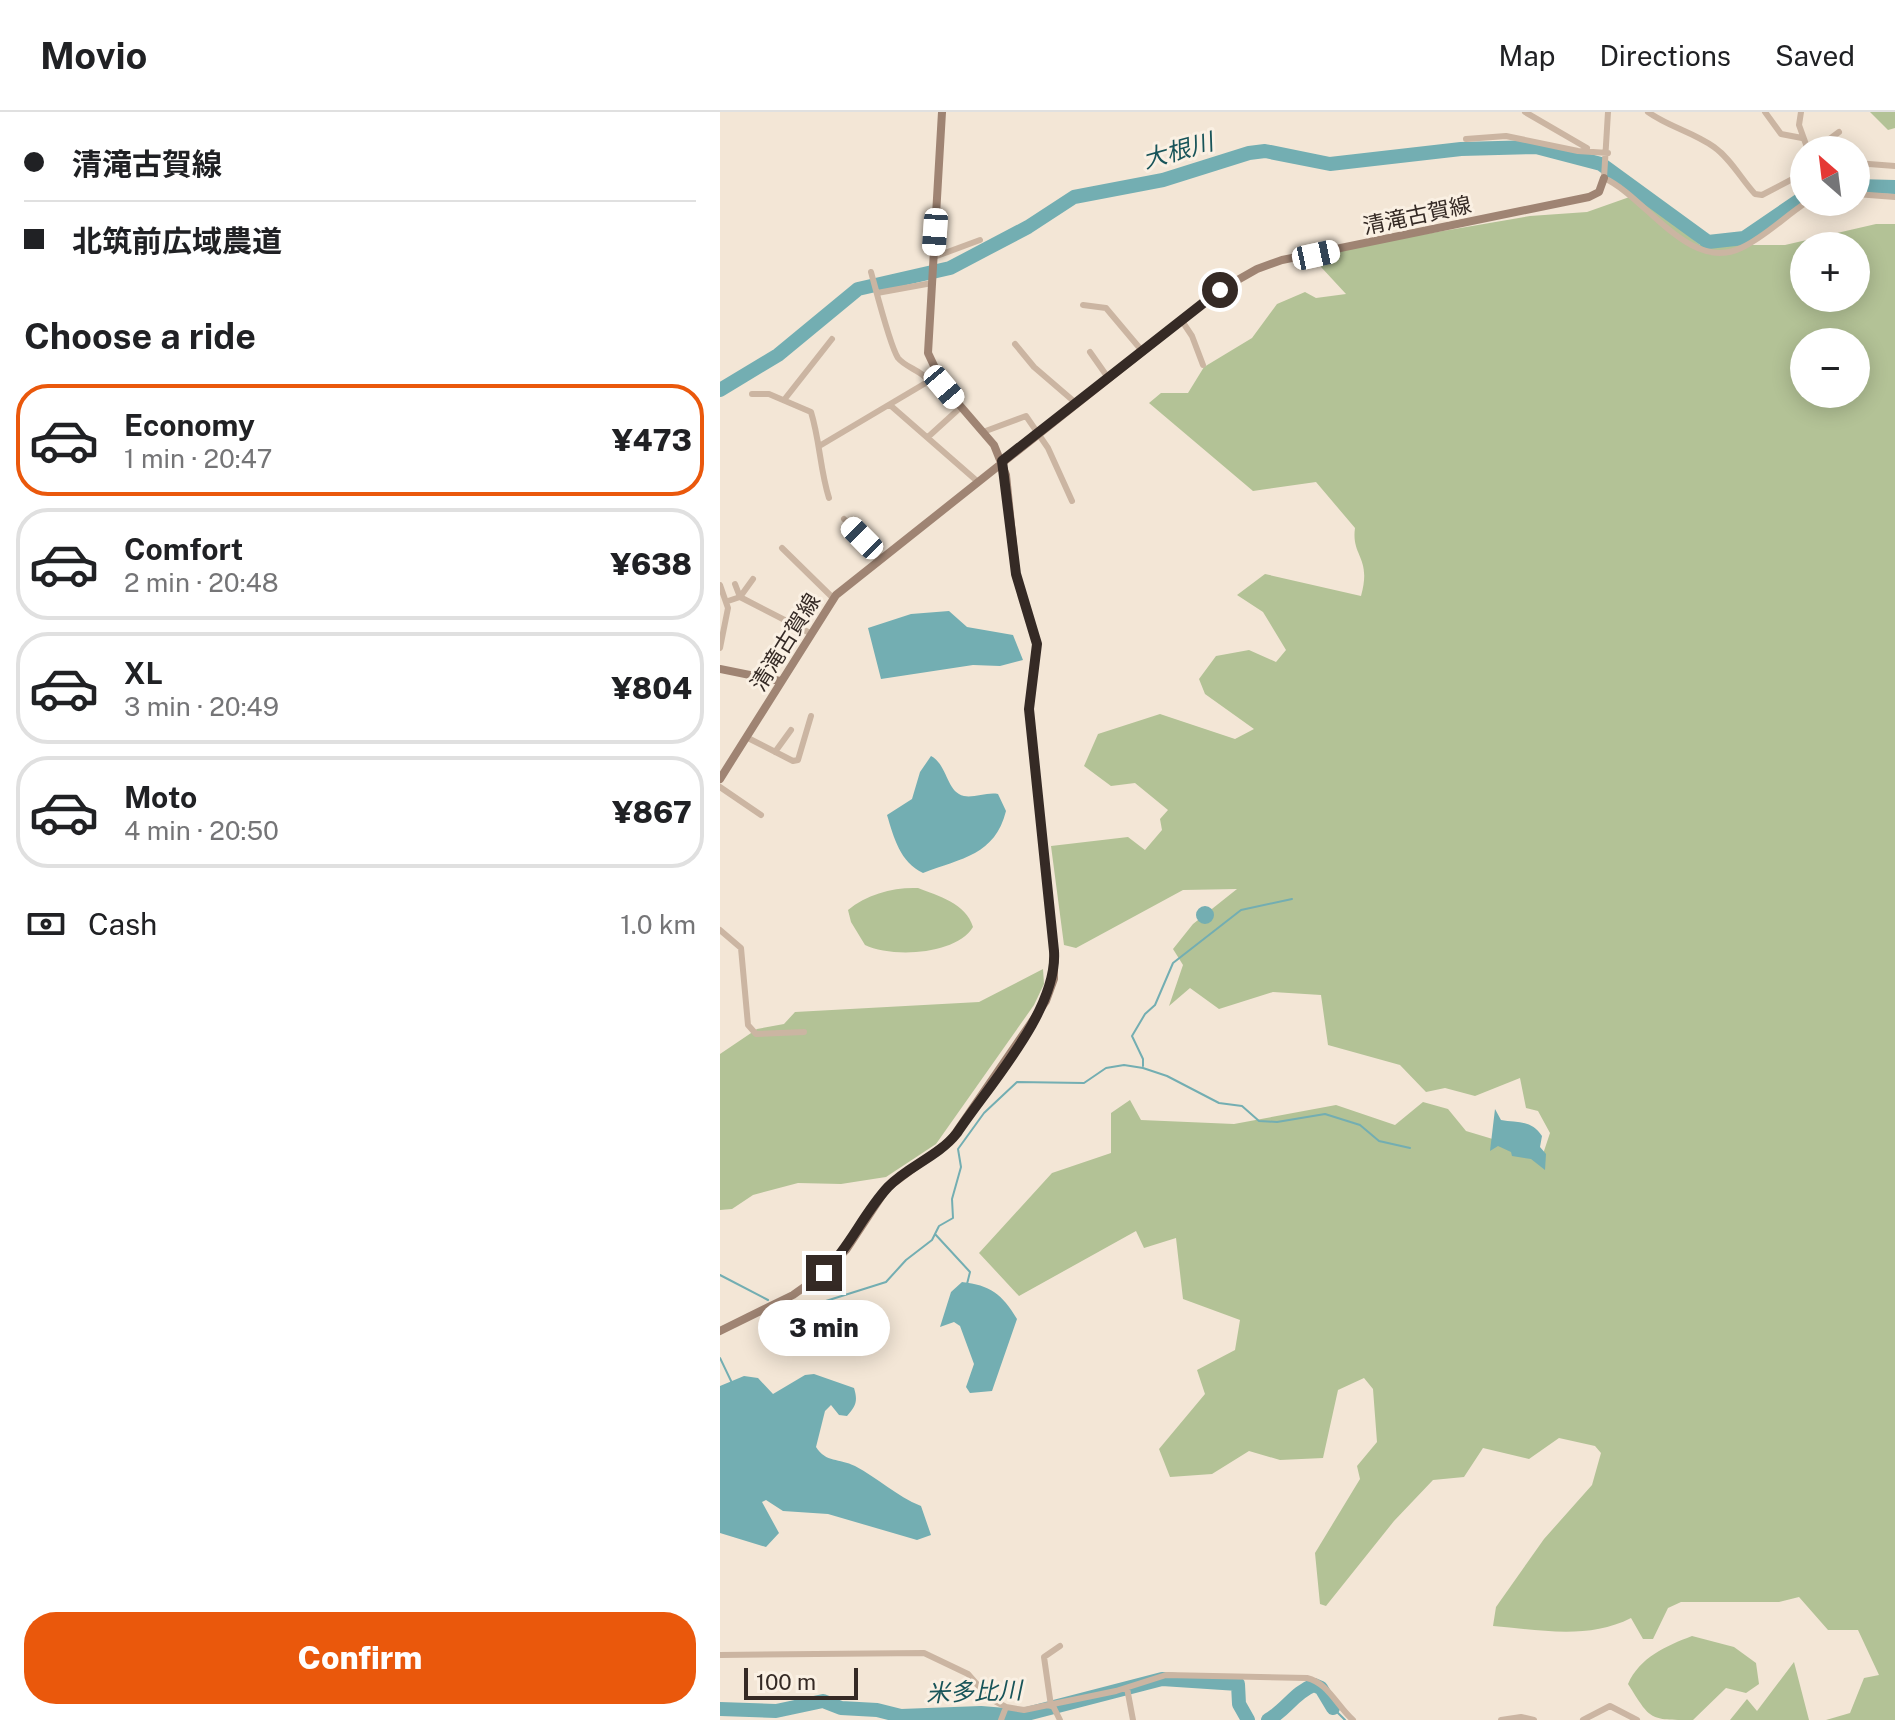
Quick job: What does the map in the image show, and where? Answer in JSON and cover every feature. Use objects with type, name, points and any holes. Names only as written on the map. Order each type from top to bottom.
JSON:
[{"type":"street","points":[[720,1331],[801,1290],[839,1258],[887,1188],[941,1150],[957,1133],[1038,1016],[1051,990],[1054,951],[1029,709],[1037,644],[1016,574],[1002,461],[983,432],[940,381],[928,353],[942,112]]},
{"type":"street","points":[[1525,112],[1591,149],[1608,153]]},
{"type":"street","points":[[1608,112],[1608,153],[1604,178],[1631,193],[1682,242],[1708,251],[1738,250],[1790,214]]},
{"type":"street","points":[[1648,112],[1670,128],[1696,135],[1716,148],[1755,194],[1762,195],[1790,180]]},
{"type":"street","points":[[1765,112],[1781,134],[1792,136]]},
{"type":"street","points":[[1801,112],[1802,136]]},
{"type":"street","points":[[1834,136],[1839,132]]},
{"type":"street","points":[[1466,139],[1506,136],[1578,151],[1591,149]]},
{"type":"street","points":[[1870,164],[1895,166]]},
{"type":"street","name":"清滝古賀線","points":[[720,779],[833,598],[880,556],[1220,290],[1268,264],[1589,197],[1599,192],[1604,178]]},
{"type":"street","points":[[1870,195],[1895,197]]},
{"type":"street","points":[[934,257],[980,240]]},
{"type":"street","points":[[871,272],[898,358],[929,381]]},
{"type":"street","points":[[877,293],[932,280]]},
{"type":"street","points":[[1083,305],[1106,308],[1143,352]]},
{"type":"street","points":[[1182,321],[1192,336],[1203,365]]},
{"type":"street","points":[[784,400],[832,339]]},
{"type":"street","points":[[1015,344],[1034,367],[1077,404]]},
{"type":"street","points":[[1090,352],[1109,379]]},
{"type":"street","points":[[821,445],[929,381],[940,381]]},
{"type":"street","points":[[752,394],[784,400],[811,412],[821,445],[823,480],[829,498]]},
{"type":"street","points":[[890,405],[977,481]]},
{"type":"street","points":[[928,437],[961,407]]},
{"type":"street","points":[[983,432],[1026,416],[1039,433],[1072,501]]},
{"type":"street","points":[[844,519],[880,556]]},
{"type":"street","points":[[782,548],[833,598]]},
{"type":"street","points":[[728,601],[740,597],[753,579]]},
{"type":"street","points":[[735,584],[740,597],[810,633]]},
{"type":"street","points":[[720,585],[728,601],[720,648]]},
{"type":"street","points":[[720,669],[780,681]]},
{"type":"street","points":[[746,737],[793,761],[798,760],[811,716]]},
{"type":"street","points":[[775,752],[791,730]]},
{"type":"street","points":[[720,787],[761,815]]},
{"type":"street","points":[[720,930],[741,948],[748,1025],[756,1034],[804,1032]]},
{"type":"street","points":[[1060,1646],[1044,1654],[1052,1706],[1060,1720]]},
{"type":"street","points":[[720,1655],[924,1653],[968,1674],[989,1698],[1006,1707],[1024,1710],[1127,1688],[1166,1675],[1307,1678],[1324,1686],[1339,1708],[1353,1720]]},
{"type":"street","points":[[1127,1688],[1133,1720]]},
{"type":"street","points":[[1583,1720],[1610,1706],[1637,1720]]},
{"type":"street","points":[[1001,1720],[1006,1707]]},
{"type":"street","points":[[1501,1720],[1521,1717],[1534,1720]]},
{"type":"green space","points":[[1870,112],[1895,112],[1895,128],[1888,130]]},
{"type":"green space","points":[[1638,194],[1700,245],[1790,244],[1790,312],[1870,312],[1870,232],[1841,232],[1876,224],[1895,224],[1895,1720],[1826,1720],[1850,1713],[1864,1678],[1879,1675],[1858,1630],[1828,1630],[1799,1597],[1779,1602],[1681,1602],[1668,1608],[1653,1639],[1643,1639],[1631,1618],[1598,1629],[1564,1632],[1493,1626],[1496,1607],[1544,1539],[1592,1485],[1601,1453],[1595,1446],[1559,1438],[1529,1459],[1483,1448],[1464,1477],[1433,1480],[1394,1521],[1326,1606],[1320,1604],[1315,1553],[1360,1479],[1357,1466],[1377,1442],[1373,1389],[1364,1378],[1338,1390],[1323,1458],[1280,1460],[1249,1451],[1212,1474],[1170,1477],[1159,1449],[1205,1394],[1197,1370],[1235,1350],[1240,1320],[1183,1299],[1176,1238],[1144,1248],[1136,1231],[1019,1296],[979,1253],[1052,1173],[1111,1153],[1111,1113],[1130,1100],[1141,1120],[1234,1124],[1336,1105],[1395,1125],[1423,1102],[1448,1109],[1466,1131],[1543,1154],[1550,1133],[1538,1111],[1526,1108],[1520,1078],[1475,1096],[1445,1088],[1426,1092],[1400,1065],[1328,1045],[1321,995],[1273,992],[1219,1009],[1190,988],[1169,1006],[1183,965],[1173,949],[1193,924],[1237,889],[1183,890],[1076,948],[1064,945],[1051,846],[1128,837],[1145,850],[1162,830],[1160,819],[1168,810],[1135,783],[1111,786],[1084,766],[1098,734],[1160,714],[1235,739],[1254,729],[1205,694],[1199,679],[1216,656],[1249,650],[1276,662],[1286,650],[1263,612],[1237,595],[1265,574],[1361,596],[1364,583],[1355,528],[1316,482],[1253,491],[1149,403],[1161,393],[1188,393],[1204,367],[1252,338],[1277,304],[1305,292],[1316,298],[1346,294],[1309,254],[1530,216],[1587,212]]},
{"type":"green space","points":[[918,888],[958,906],[973,927],[953,943],[923,951],[891,952],[865,945],[851,922],[848,910],[881,893]]},
{"type":"green space","points":[[1043,969],[1044,984],[1034,1005],[936,1144],[886,1177],[841,1184],[798,1183],[753,1195],[732,1209],[720,1210],[720,1054],[757,1029],[784,1024],[795,1012],[979,1002]]},
{"type":"green space","points":[[1692,1636],[1734,1647],[1756,1663],[1759,1684],[1746,1693],[1726,1688],[1693,1720],[1652,1716],[1628,1684],[1639,1667],[1663,1648]]},
{"type":"green space","points":[[1794,1662],[1809,1720],[1730,1720],[1747,1699],[1757,1711]]},
{"type":"water","points":[[949,611],[967,627],[1013,635],[1023,660],[1000,666],[973,665],[881,679],[868,628],[911,614]]},
{"type":"water","points":[[931,756],[941,765],[958,794],[998,794],[1006,811],[1001,826],[985,846],[964,858],[923,873],[903,856],[887,815],[912,799],[920,772]]},
{"type":"water","points":[[1201,906],[1209,906],[1214,915],[1212,922],[1201,924],[1196,919],[1196,911]]},
{"type":"water","points":[[1495,1109],[1501,1120],[1523,1123],[1538,1131],[1542,1136],[1540,1147],[1546,1154],[1545,1170],[1531,1159],[1512,1156],[1511,1152],[1498,1146],[1490,1151]]},
{"type":"water","points":[[962,1282],[994,1292],[1017,1319],[992,1391],[970,1393],[966,1387],[974,1364],[960,1326],[954,1322],[940,1327],[951,1292]]},
{"type":"water","points":[[814,1374],[854,1388],[856,1396],[847,1416],[839,1415],[831,1405],[825,1411],[816,1447],[824,1456],[855,1466],[921,1506],[931,1535],[917,1540],[828,1514],[783,1511],[766,1500],[762,1502],[779,1533],[766,1547],[720,1533],[720,1386],[744,1376],[758,1378],[773,1394],[805,1375]]},
{"type":"waterway","name":"大根川","points":[[720,390],[778,355],[858,289],[950,268],[1028,227],[1074,197],[1163,180],[1249,153],[1265,151],[1330,164],[1461,149],[1536,147],[1601,164],[1708,242],[1744,238],[1790,207]]},
{"type":"waterway","name":"大根川","points":[[1870,186],[1895,187]]},
{"type":"waterway","points":[[1143,1066],[1143,1059],[1132,1036],[1145,1014],[1155,1005],[1173,963],[1241,910],[1292,899]]},
{"type":"waterway","points":[[790,1303],[810,1306],[886,1282],[906,1260],[932,1240],[939,1226],[953,1218],[952,1199],[961,1167],[958,1149],[984,1113],[1017,1082],[1084,1083],[1106,1068],[1124,1065],[1143,1068],[1167,1076],[1219,1103],[1242,1106],[1259,1121],[1277,1122],[1325,1114],[1360,1125],[1379,1141],[1410,1148]]},
{"type":"waterway","points":[[935,1234],[970,1272],[967,1284]]},
{"type":"waterway","points":[[720,1275],[768,1300]]},
{"type":"waterway","points":[[720,1358],[732,1383]]},
{"type":"waterway","name":"米多比川","points":[[720,1709],[776,1711],[823,1701],[841,1708],[877,1710],[901,1716],[981,1713],[1019,1716],[1162,1679],[1238,1684],[1239,1704],[1248,1720]]},
{"type":"waterway","name":"米多比川","points":[[1268,1720],[1314,1685],[1321,1688],[1333,1708]]},
{"type":"waterway","points":[[1333,1708],[1345,1720]]},
{"type":"route","points":[[824,1273],[846,1250],[887,1188],[904,1173],[941,1150],[957,1133],[1038,1016],[1054,979],[1054,951],[1029,709],[1037,644],[1018,586],[1002,461],[1220,290]]}]
